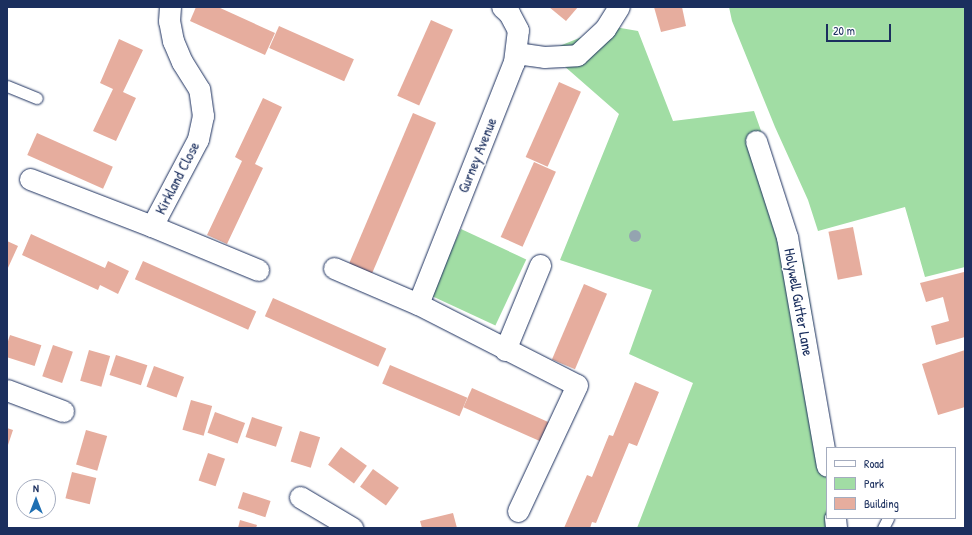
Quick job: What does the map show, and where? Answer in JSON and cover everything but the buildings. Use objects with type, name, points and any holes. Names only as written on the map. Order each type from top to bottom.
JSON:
[{"type":"street","name":"Kirkland Close","points":[[30,178],[152,226],[198,139],[203,116],[200,89],[182,62],[173,41],[169,21],[170,7]]},
{"type":"street","name":"Gurney Avenue","points":[[418,304],[516,53],[518,30],[509,13],[502,7]]},
{"type":"street","points":[[516,53],[544,57],[577,55],[605,29],[619,7]]},
{"type":"street","name":"Holywell Gutter Lane","points":[[756,141],[788,237],[826,460]]},
{"type":"street","points":[[152,226],[258,270]]},
{"type":"street","points":[[505,350],[540,265]]},
{"type":"street","points":[[334,268],[418,304],[505,350],[577,385],[518,511]]},
{"type":"street","points":[[7,390],[63,411]]},
{"type":"street","points":[[300,497],[352,528]]},
{"type":"lane","points":[[7,86],[37,98]]},
{"type":"lane","points":[[883,528],[888,519]]},
{"type":"green space","points":[[729,7],[965,7],[965,267],[925,277],[905,207],[818,231],[808,200],[775,127],[732,21]]},
{"type":"green space","points":[[609,26],[638,31],[673,121],[754,111],[788,207],[804,264],[833,447],[826,447],[826,519],[845,528],[637,528],[693,383],[629,354],[652,290],[560,260],[619,114],[547,51]]},
{"type":"green space","points":[[461,229],[526,259],[495,326],[430,295]]}]
